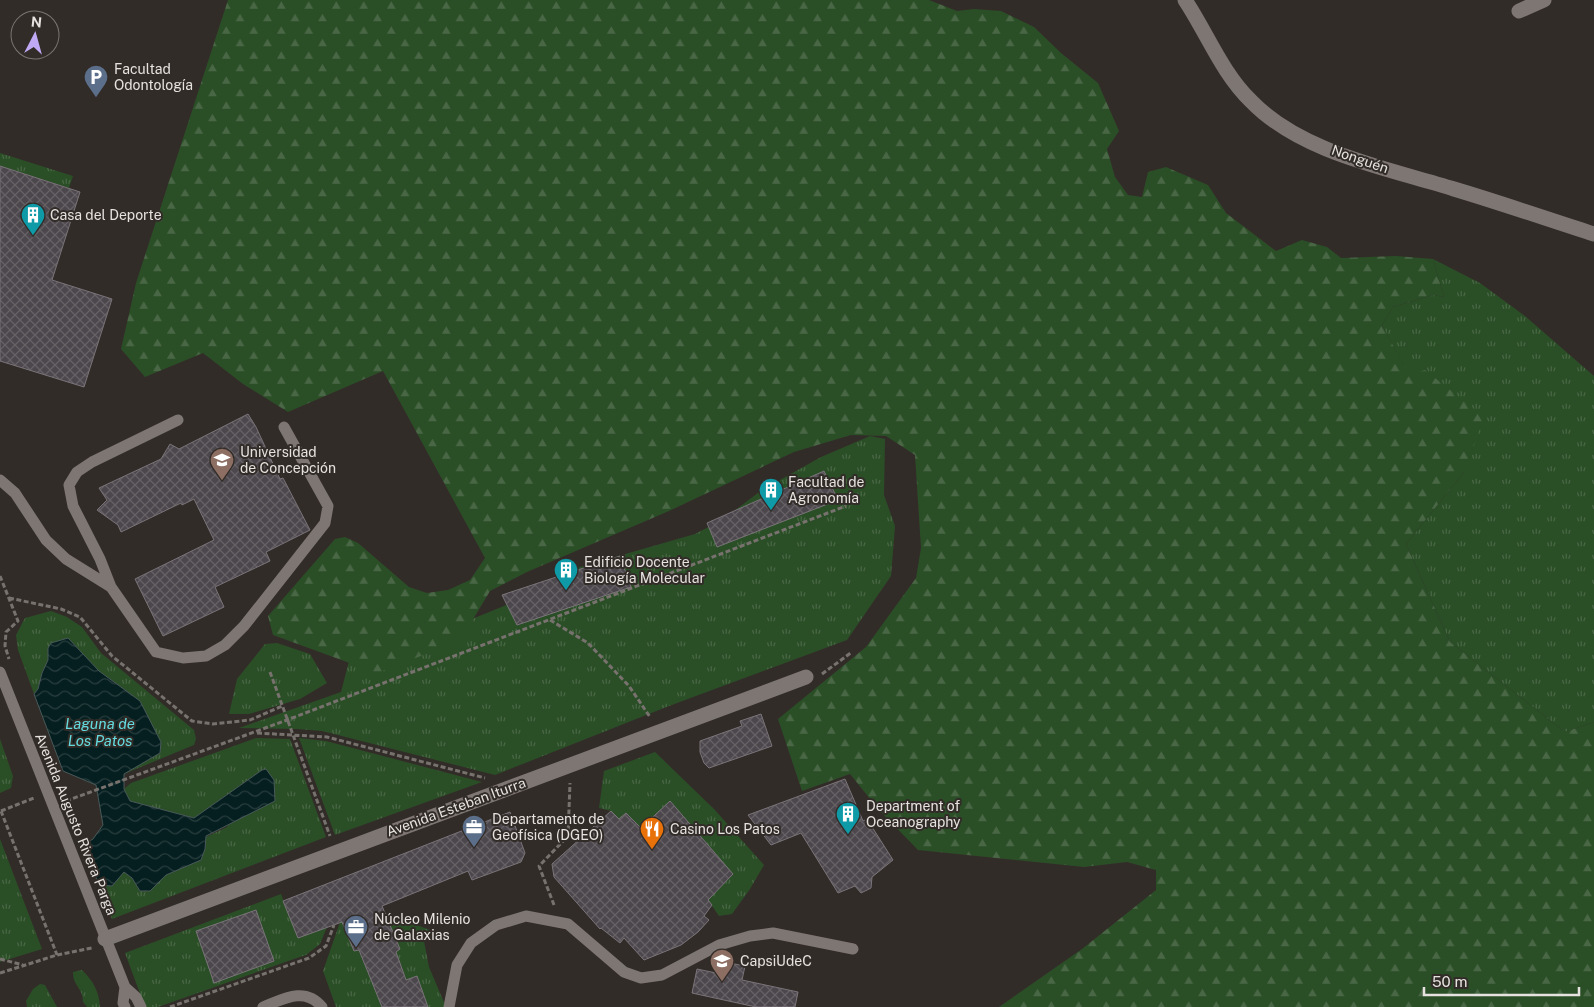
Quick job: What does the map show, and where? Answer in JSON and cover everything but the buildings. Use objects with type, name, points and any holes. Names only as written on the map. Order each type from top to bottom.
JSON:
[{"type":"street","name":"Nonguén","points":[[1185,0],[1235,83],[1251,102],[1270,119],[1288,130],[1343,155],[1594,234]]},
{"type":"street","points":[[1519,11],[1544,0]]},
{"type":"street","name":"Avenida Esteban Iturra","points":[[107,942],[336,852],[806,677]]},
{"type":"lane","points":[[178,420],[92,462],[77,472],[69,485],[73,506],[100,559],[111,587],[156,652],[183,658],[206,656],[225,645],[244,626],[325,523],[328,506],[284,427]]},
{"type":"lane","points":[[0,480],[15,493],[46,540],[66,560],[111,587]]},
{"type":"lane","name":"Avenida Augusto Rivera Parga","points":[[0,672],[125,987],[136,997],[141,1007]]},
{"type":"lane","points":[[449,1007],[457,965],[471,943],[496,925],[526,916],[568,924],[624,972],[641,978],[662,975],[719,946],[750,936],[773,933],[853,949]]},
{"type":"lane","name":"Avenida Augusto Rivera Parga","points":[[125,987],[123,1003],[125,1007]]},
{"type":"lane","points":[[263,1007],[295,995],[302,995],[314,999],[322,1007]]},
{"type":"path","points":[[63,802],[254,733],[846,506]]},
{"type":"path","points":[[8,597],[62,609],[80,617],[112,656],[192,720],[213,724],[250,720],[282,706]]},
{"type":"path","points":[[550,619],[588,643],[629,686],[660,731]]},
{"type":"path","points":[[270,672],[336,852]]},
{"type":"path","points":[[254,733],[292,734],[327,738],[512,786]]},
{"type":"path","points":[[560,922],[539,866],[568,836],[570,780]]},
{"type":"path","points":[[47,793],[1,811],[57,955]]},
{"type":"path","points":[[170,1007],[309,958],[326,946],[334,925]]},
{"type":"path","points":[[0,973],[107,942]]},
{"type":"path","points":[[0,958],[24,965]]},
{"type":"green space","points":[[228,0],[929,0],[957,11],[974,9],[1001,11],[1034,27],[1061,53],[1098,83],[1119,131],[1107,149],[1115,177],[1128,195],[1142,197],[1148,172],[1166,167],[1208,185],[1226,213],[1276,251],[1302,240],[1327,247],[1341,258],[1396,256],[1433,259],[1444,297],[1433,295],[1393,307],[1382,325],[1409,375],[1425,370],[1484,417],[1465,471],[1406,544],[1450,642],[1565,732],[1594,722],[1594,1007],[999,1007],[1082,949],[1156,890],[1156,870],[1127,862],[1084,867],[918,850],[879,810],[850,774],[802,791],[778,719],[866,647],[916,578],[921,548],[915,455],[886,436],[851,435],[794,452],[669,511],[527,572],[490,591],[466,631],[444,647],[377,673],[273,635],[268,616],[335,539],[345,537],[358,543],[409,587],[427,593],[448,590],[470,580],[485,558],[383,371],[288,412],[243,384],[203,353],[145,377],[121,349],[136,283]]},
{"type":"green space","points":[[0,153],[73,176],[69,188],[0,166]]},
{"type":"green space","points":[[1433,259],[1480,283],[1525,316],[1594,376],[1594,722],[1565,732],[1450,642],[1406,544],[1465,471],[1409,376],[1382,325],[1393,307],[1433,295],[1444,297]]},
{"type":"green space","points":[[870,436],[885,439],[884,495],[895,526],[891,576],[847,640],[669,706],[495,775],[322,731],[239,728],[341,692],[349,661],[401,648],[511,603],[573,569],[695,534],[722,520],[762,490],[821,457]]},
{"type":"green space","points":[[51,611],[67,617],[82,627],[101,653],[194,730],[196,739],[194,745],[124,774],[136,766],[145,713],[140,701],[99,671],[68,638],[52,643],[38,689],[34,694],[18,650],[16,635],[25,618]]},
{"type":"green space","points":[[277,643],[310,654],[327,683],[300,699],[249,714],[229,714],[237,679],[265,644]]},
{"type":"green space","points":[[256,738],[290,739],[326,837],[112,919],[99,885],[112,886],[124,872],[132,878],[140,891],[150,891],[166,875],[200,860],[205,849],[206,837],[227,827],[266,769],[194,818],[130,801],[124,789],[131,783]]},
{"type":"green space","points":[[299,738],[326,741],[482,782],[335,835]]},
{"type":"green space","points":[[0,739],[13,776],[11,788],[0,793]]},
{"type":"green space","points":[[655,752],[714,809],[764,865],[732,914],[719,916],[708,900],[733,874],[670,801],[641,828],[619,819],[611,811],[599,808],[604,771]]},
{"type":"green space","points":[[0,839],[42,949],[0,962]]},
{"type":"green space","points":[[281,894],[298,938],[327,927],[320,944],[306,955],[158,1007],[145,1007],[125,953]]},
{"type":"green space","points":[[385,913],[438,933],[424,941],[429,967],[446,1007],[428,1007],[417,977],[406,980],[396,952],[400,949]]},
{"type":"green space","points":[[349,919],[354,951],[359,950],[382,1007],[336,1007],[323,971],[340,922]]},
{"type":"green space","points":[[82,970],[95,987],[100,1007],[87,1007],[83,1002],[83,997],[73,977],[73,972]]},
{"type":"green space","points":[[40,984],[45,985],[57,1007],[27,1007],[26,1001],[33,989]]},
{"type":"water","name":"Laguna de Los Patos","points":[[68,638],[99,671],[140,701],[161,742],[160,753],[124,774],[124,789],[130,801],[194,818],[262,770],[266,769],[274,780],[275,801],[206,836],[205,849],[201,860],[166,875],[150,891],[140,891],[132,878],[124,872],[112,886],[99,885],[83,845],[93,839],[103,825],[96,785],[63,771],[34,694],[38,689],[48,660],[48,648],[51,643]]},
{"type":"place","name":"Facultad Odontología","points":[[96,98]]},
{"type":"place","name":"Casa del Deporte","points":[[33,236]]},
{"type":"place","name":"Universidad de Concepción","points":[[222,481]]},
{"type":"place","name":"Facultad de Agronomía","points":[[771,511]]},
{"type":"place","name":"Edificio Docente Biología Molecular","points":[[566,591]]},
{"type":"place","name":"Department of Oceanography","points":[[848,835]]},
{"type":"place","name":"Departamento de Geofísica (DGEO)","points":[[474,848]]},
{"type":"place","name":"Casino Los Patos","points":[[652,850]]},
{"type":"place","name":"Núcleo Milenio de Galaxias","points":[[356,948]]},
{"type":"place","name":"CapsiUdeC","points":[[722,982]]}]
